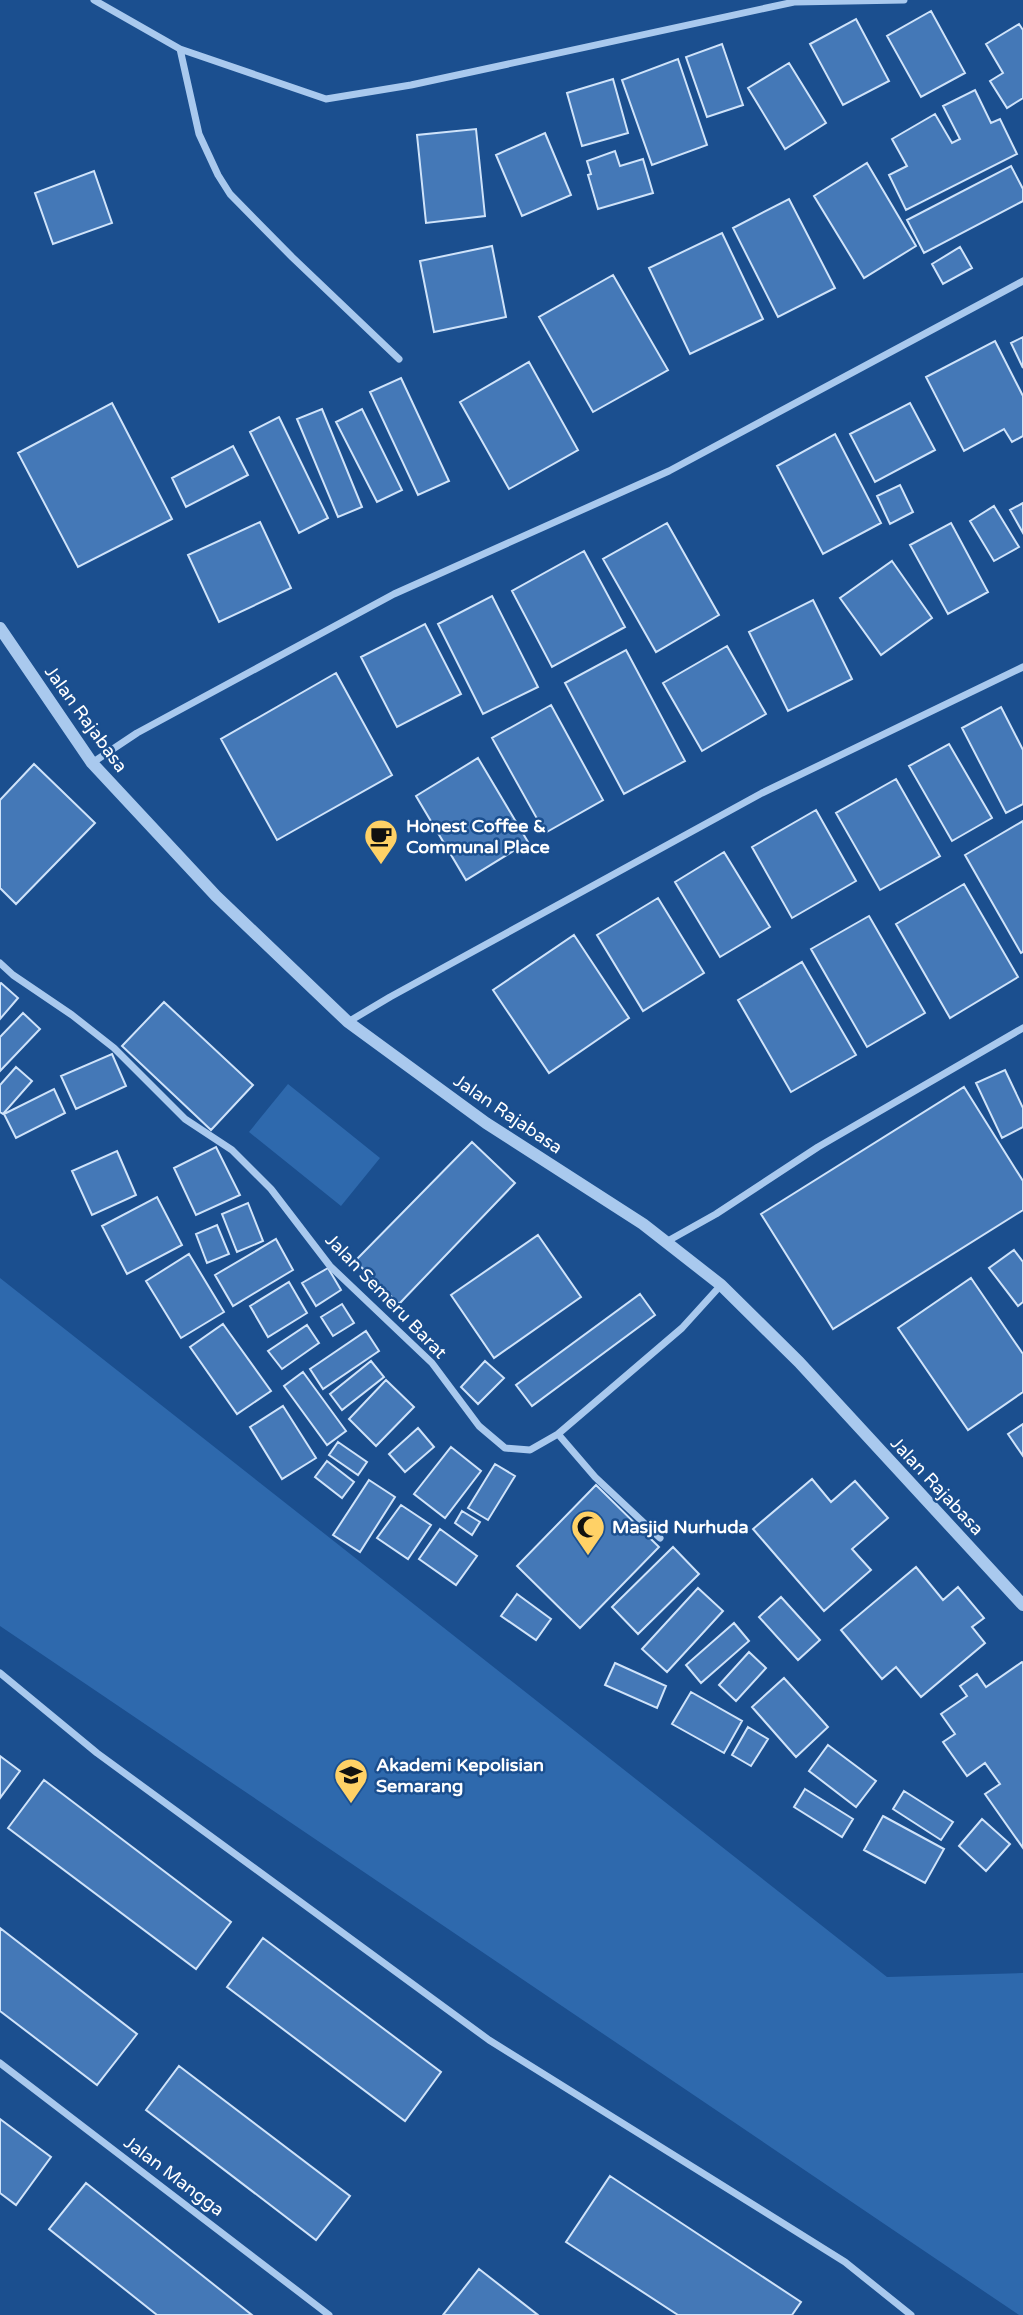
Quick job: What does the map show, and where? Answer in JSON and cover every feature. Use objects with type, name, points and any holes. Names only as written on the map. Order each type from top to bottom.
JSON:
[{"type":"street","points":[[94,0],[180,49],[326,99],[411,85],[794,2],[904,0]]},
{"type":"street","points":[[180,49],[200,134],[218,175],[230,194],[399,359]]},
{"type":"street","points":[[92,764],[137,733],[394,594],[669,471],[1023,281]]},
{"type":"street","name":"Jalan Rajabasa","points":[[0,628],[92,764],[216,897],[348,1023],[486,1123],[643,1224],[721,1285],[799,1362],[1023,1605]]},
{"type":"street","points":[[348,1023],[390,997],[762,793],[1023,667]]},
{"type":"street","name":"Jalan Semeru Barat","points":[[0,963],[114,1048],[185,1119],[232,1150],[271,1189],[330,1266],[432,1363],[479,1426],[505,1448],[530,1450],[558,1434],[682,1328],[721,1285]]},
{"type":"street","points":[[666,1242],[716,1214],[818,1147],[1023,1028]]},
{"type":"street","points":[[558,1434],[595,1477],[660,1538]]},
{"type":"street","points":[[0,1674],[97,1753],[489,2040],[845,2263],[911,2315]]},
{"type":"street","name":"Jalan Mangga","points":[[0,2063],[329,2315]]},
{"type":"shaded area","points":[[288,1084],[380,1158],[341,1206],[249,1132]]},
{"type":"shaded area","points":[[0,1278],[887,1977],[1023,1973],[1023,2315],[1019,2315],[0,1626]]},
{"type":"building","points":[[931,11],[965,73],[921,97],[887,36]]},
{"type":"building","points":[[856,19],[889,81],[843,105],[810,44]]},
{"type":"building","points":[[1019,24],[1023,30],[1023,98],[1007,108],[990,81],[1003,73],[986,44]]},
{"type":"building","points":[[722,44],[743,105],[707,117],[686,57]]},
{"type":"building","points":[[678,59],[707,145],[652,165],[622,80]]},
{"type":"building","points":[[789,63],[826,123],[785,149],[748,88]]},
{"type":"building","points":[[613,79],[628,133],[582,146],[567,93]]},
{"type":"building","points":[[975,90],[991,123],[1000,119],[1017,154],[906,210],[889,175],[907,166],[892,139],[935,114],[952,143],[960,139],[943,106]]},
{"type":"building","points":[[476,129],[485,216],[426,223],[417,135]]},
{"type":"building","points":[[545,133],[571,195],[522,216],[496,155]]},
{"type":"building","points":[[615,151],[620,166],[643,159],[653,193],[598,209],[588,175],[591,174],[587,161]]},
{"type":"building","points":[[867,163],[916,246],[864,278],[814,196]]},
{"type":"building","points":[[1011,166],[1023,189],[1023,201],[924,253],[907,220]]},
{"type":"building","points":[[94,171],[112,223],[53,244],[35,193]]},
{"type":"building","points":[[789,199],[835,288],[778,317],[733,228]]},
{"type":"building","points":[[722,233],[763,319],[690,354],[649,268]]},
{"type":"building","points":[[492,246],[506,317],[434,332],[420,261]]},
{"type":"building","points":[[960,247],[972,268],[943,284],[932,264]]},
{"type":"building","points":[[613,275],[668,370],[593,412],[539,317]]},
{"type":"building","points":[[1023,337],[1023,368],[1011,343]]},
{"type":"building","points":[[995,341],[1023,396],[1023,436],[1012,442],[1004,429],[964,451],[926,377]]},
{"type":"building","points":[[529,362],[578,450],[509,489],[460,402]]},
{"type":"building","points":[[401,378],[449,481],[418,495],[370,392]]},
{"type":"building","points":[[112,403],[172,519],[78,567],[18,453]]},
{"type":"building","points":[[910,403],[935,450],[875,482],[850,434]]},
{"type":"building","points":[[322,409],[362,507],[338,517],[297,419]]},
{"type":"building","points":[[362,409],[402,490],[377,502],[336,422]]},
{"type":"building","points":[[279,417],[328,518],[299,533],[250,432]]},
{"type":"building","points":[[835,434],[881,523],[823,554],[777,466]]},
{"type":"building","points":[[233,446],[248,475],[186,507],[172,478]]},
{"type":"building","points":[[900,485],[913,512],[890,524],[877,496]]},
{"type":"building","points":[[1023,503],[1023,533],[1010,510]]},
{"type":"building","points":[[994,506],[1019,547],[994,561],[970,521]]},
{"type":"building","points":[[260,522],[291,588],[219,622],[188,555]]},
{"type":"building","points":[[667,523],[719,615],[656,652],[603,559]]},
{"type":"building","points":[[951,523],[988,592],[948,614],[910,545]]},
{"type":"building","points":[[584,551],[625,627],[552,667],[512,591]]},
{"type":"building","points":[[892,561],[932,618],[881,655],[840,598]]},
{"type":"building","points":[[492,596],[538,687],[483,714],[438,624]]},
{"type":"building","points":[[813,600],[852,679],[788,711],[749,632]]},
{"type":"building","points":[[425,624],[461,694],[397,727],[361,657]]},
{"type":"building","points":[[727,646],[766,714],[702,751],[663,683]]},
{"type":"building","points":[[626,650],[685,761],[624,794],[565,683]]},
{"type":"building","points":[[336,673],[392,775],[277,840],[221,739]]},
{"type":"building","points":[[551,705],[603,800],[545,833],[492,738]]},
{"type":"building","points":[[1001,707],[1023,750],[1023,804],[1006,813],[962,728]]},
{"type":"building","points":[[949,744],[992,818],[952,841],[909,766]]},
{"type":"building","points":[[478,758],[528,842],[466,880],[416,796]]},
{"type":"building","points":[[34,764],[95,823],[16,904],[0,888],[0,800]]},
{"type":"building","points":[[896,779],[940,856],[880,890],[836,813]]},
{"type":"building","points":[[816,810],[856,881],[792,918],[752,847]]},
{"type":"building","points":[[1023,821],[1023,952],[1021,953],[965,855]]},
{"type":"building","points":[[724,852],[770,927],[720,957],[675,882]]},
{"type":"building","points":[[964,884],[1018,977],[950,1018],[896,924]]},
{"type":"building","points":[[658,898],[704,973],[643,1011],[597,935]]},
{"type":"building","points":[[869,916],[925,1013],[867,1047],[811,949]]},
{"type":"building","points":[[574,935],[629,1018],[549,1073],[493,990]]},
{"type":"building","points":[[802,962],[856,1055],[791,1092],[738,1000]]},
{"type":"building","points":[[0,984],[18,998],[0,1019]]},
{"type":"building","points":[[164,1002],[253,1085],[211,1130],[122,1046]]},
{"type":"building","points":[[23,1013],[40,1029],[0,1071],[0,1037]]},
{"type":"building","points":[[112,1054],[126,1086],[76,1109],[61,1076]]},
{"type":"building","points":[[16,1067],[32,1081],[3,1114],[0,1112],[0,1085]]},
{"type":"building","points":[[1005,1070],[1023,1108],[1023,1127],[1002,1138],[976,1083]]},
{"type":"building","points":[[964,1087],[1023,1181],[1023,1210],[833,1329],[761,1214]]},
{"type":"building","points":[[54,1089],[65,1113],[16,1138],[4,1114]]},
{"type":"building","points":[[472,1142],[515,1183],[399,1304],[355,1261]]},
{"type":"building","points":[[216,1147],[240,1195],[196,1215],[174,1168]]},
{"type":"building","points":[[117,1151],[136,1195],[92,1215],[72,1171]]},
{"type":"building","points":[[157,1197],[182,1245],[127,1274],[102,1226]]},
{"type":"building","points":[[248,1203],[263,1241],[237,1252],[222,1214]]},
{"type":"building","points":[[217,1225],[229,1254],[207,1263],[196,1234]]},
{"type":"building","points":[[538,1235],[581,1297],[494,1358],[451,1295]]},
{"type":"building","points":[[276,1239],[293,1270],[233,1306],[215,1275]]},
{"type":"building","points":[[1014,1250],[1023,1262],[1023,1302],[1018,1306],[989,1268]]},
{"type":"building","points":[[189,1254],[224,1312],[181,1338],[146,1281]]},
{"type":"building","points":[[328,1268],[341,1290],[316,1306],[302,1283]]},
{"type":"building","points":[[971,1278],[1023,1354],[1023,1392],[968,1430],[898,1328]]},
{"type":"building","points":[[289,1282],[307,1313],[268,1337],[250,1306]]},
{"type":"building","points":[[640,1294],[655,1315],[532,1406],[516,1385]]},
{"type":"building","points":[[342,1304],[354,1323],[333,1336],[321,1317]]},
{"type":"building","points":[[223,1324],[271,1391],[237,1414],[190,1347]]},
{"type":"building","points":[[307,1325],[319,1343],[282,1369],[268,1351]]},
{"type":"building","points":[[366,1331],[379,1351],[323,1389],[310,1369]]},
{"type":"building","points":[[371,1361],[384,1377],[342,1410],[330,1394]]},
{"type":"building","points":[[485,1361],[504,1378],[478,1404],[461,1387]]},
{"type":"building","points":[[303,1372],[346,1431],[327,1445],[284,1386]]},
{"type":"building","points":[[386,1380],[414,1407],[376,1446],[349,1419]]},
{"type":"building","points":[[283,1406],[316,1458],[282,1479],[250,1427]]},
{"type":"building","points":[[1023,1424],[1023,1456],[1008,1434]]},
{"type":"building","points":[[418,1428],[434,1447],[405,1472],[389,1454]]},
{"type":"building","points":[[338,1442],[367,1462],[358,1475],[329,1455]]},
{"type":"building","points":[[451,1447],[481,1471],[445,1518],[414,1494]]},
{"type":"building","points":[[327,1461],[354,1482],[342,1498],[315,1477]]},
{"type":"building","points":[[495,1464],[515,1476],[488,1520],[468,1508]]},
{"type":"building","points":[[812,1479],[831,1502],[855,1481],[888,1518],[852,1549],[871,1570],[824,1611],[753,1529]]},
{"type":"building","points":[[369,1480],[395,1497],[360,1552],[333,1535]]},
{"type":"building","name":"Masjid Nurhuda","points":[[596,1485],[659,1547],[580,1628],[517,1566]]},
{"type":"building","points":[[401,1505],[431,1525],[408,1559],[377,1538]]},
{"type":"building","points":[[462,1511],[480,1522],[472,1535],[455,1523]]},
{"type":"building","points":[[440,1529],[477,1556],[456,1585],[419,1559]]},
{"type":"building","points":[[673,1547],[699,1574],[638,1634],[612,1607]]},
{"type":"building","points":[[916,1567],[943,1600],[958,1587],[984,1618],[972,1627],[985,1643],[921,1697],[896,1667],[882,1679],[841,1630]]},
{"type":"building","points":[[698,1588],[723,1611],[667,1672],[642,1649]]},
{"type":"building","points":[[517,1594],[551,1619],[536,1640],[501,1616]]},
{"type":"building","points":[[781,1597],[820,1640],[798,1660],[759,1617]]},
{"type":"building","points":[[734,1623],[749,1641],[701,1683],[686,1665]]},
{"type":"building","points":[[749,1652],[766,1668],[736,1701],[719,1685]]},
{"type":"building","points":[[1022,1662],[1023,1848],[985,1794],[1000,1784],[985,1763],[967,1776],[943,1742],[955,1734],[941,1714],[967,1696],[960,1686],[977,1674],[986,1687]]},
{"type":"building","points":[[615,1663],[666,1686],[657,1708],[605,1685]]},
{"type":"building","points":[[784,1678],[828,1727],[796,1757],[752,1707]]},
{"type":"building","points":[[691,1692],[742,1721],[724,1753],[672,1724]]},
{"type":"building","points":[[748,1727],[768,1739],[751,1766],[732,1755]]},
{"type":"building","points":[[828,1745],[876,1781],[856,1807],[809,1771]]},
{"type":"building","points":[[0,1756],[20,1771],[0,1798]]},
{"type":"building","points":[[44,1780],[231,1922],[196,1969],[8,1828]]},
{"type":"building","points":[[805,1789],[853,1819],[842,1837],[794,1807]]},
{"type":"building","points":[[904,1791],[953,1822],[941,1840],[893,1809]]},
{"type":"building","points":[[883,1816],[944,1849],[925,1883],[864,1850]]},
{"type":"building","points":[[982,1819],[1010,1844],[986,1871],[959,1846]]},
{"type":"building","points":[[0,1928],[137,2034],[97,2085],[0,2011]]},
{"type":"building","points":[[263,1938],[441,2072],[405,2121],[227,1987]]},
{"type":"building","points":[[179,2066],[350,2196],[316,2240],[146,2110]]},
{"type":"building","points":[[0,2119],[51,2157],[16,2205],[0,2193]]},
{"type":"building","points":[[610,2176],[801,2302],[792,2315],[678,2315],[566,2242]]},
{"type":"building","points":[[86,2183],[252,2315],[157,2315],[49,2229]]},
{"type":"building","points":[[479,2269],[538,2315],[443,2315]]},
{"type":"place","name":"Honest Coffee & Communal Place","points":[[381,866]]},
{"type":"place","name":"Masjid Nurhuda","points":[[588,1557]]},
{"type":"place","name":"Akademi Kepolisian Semarang","points":[[351,1805]]}]
